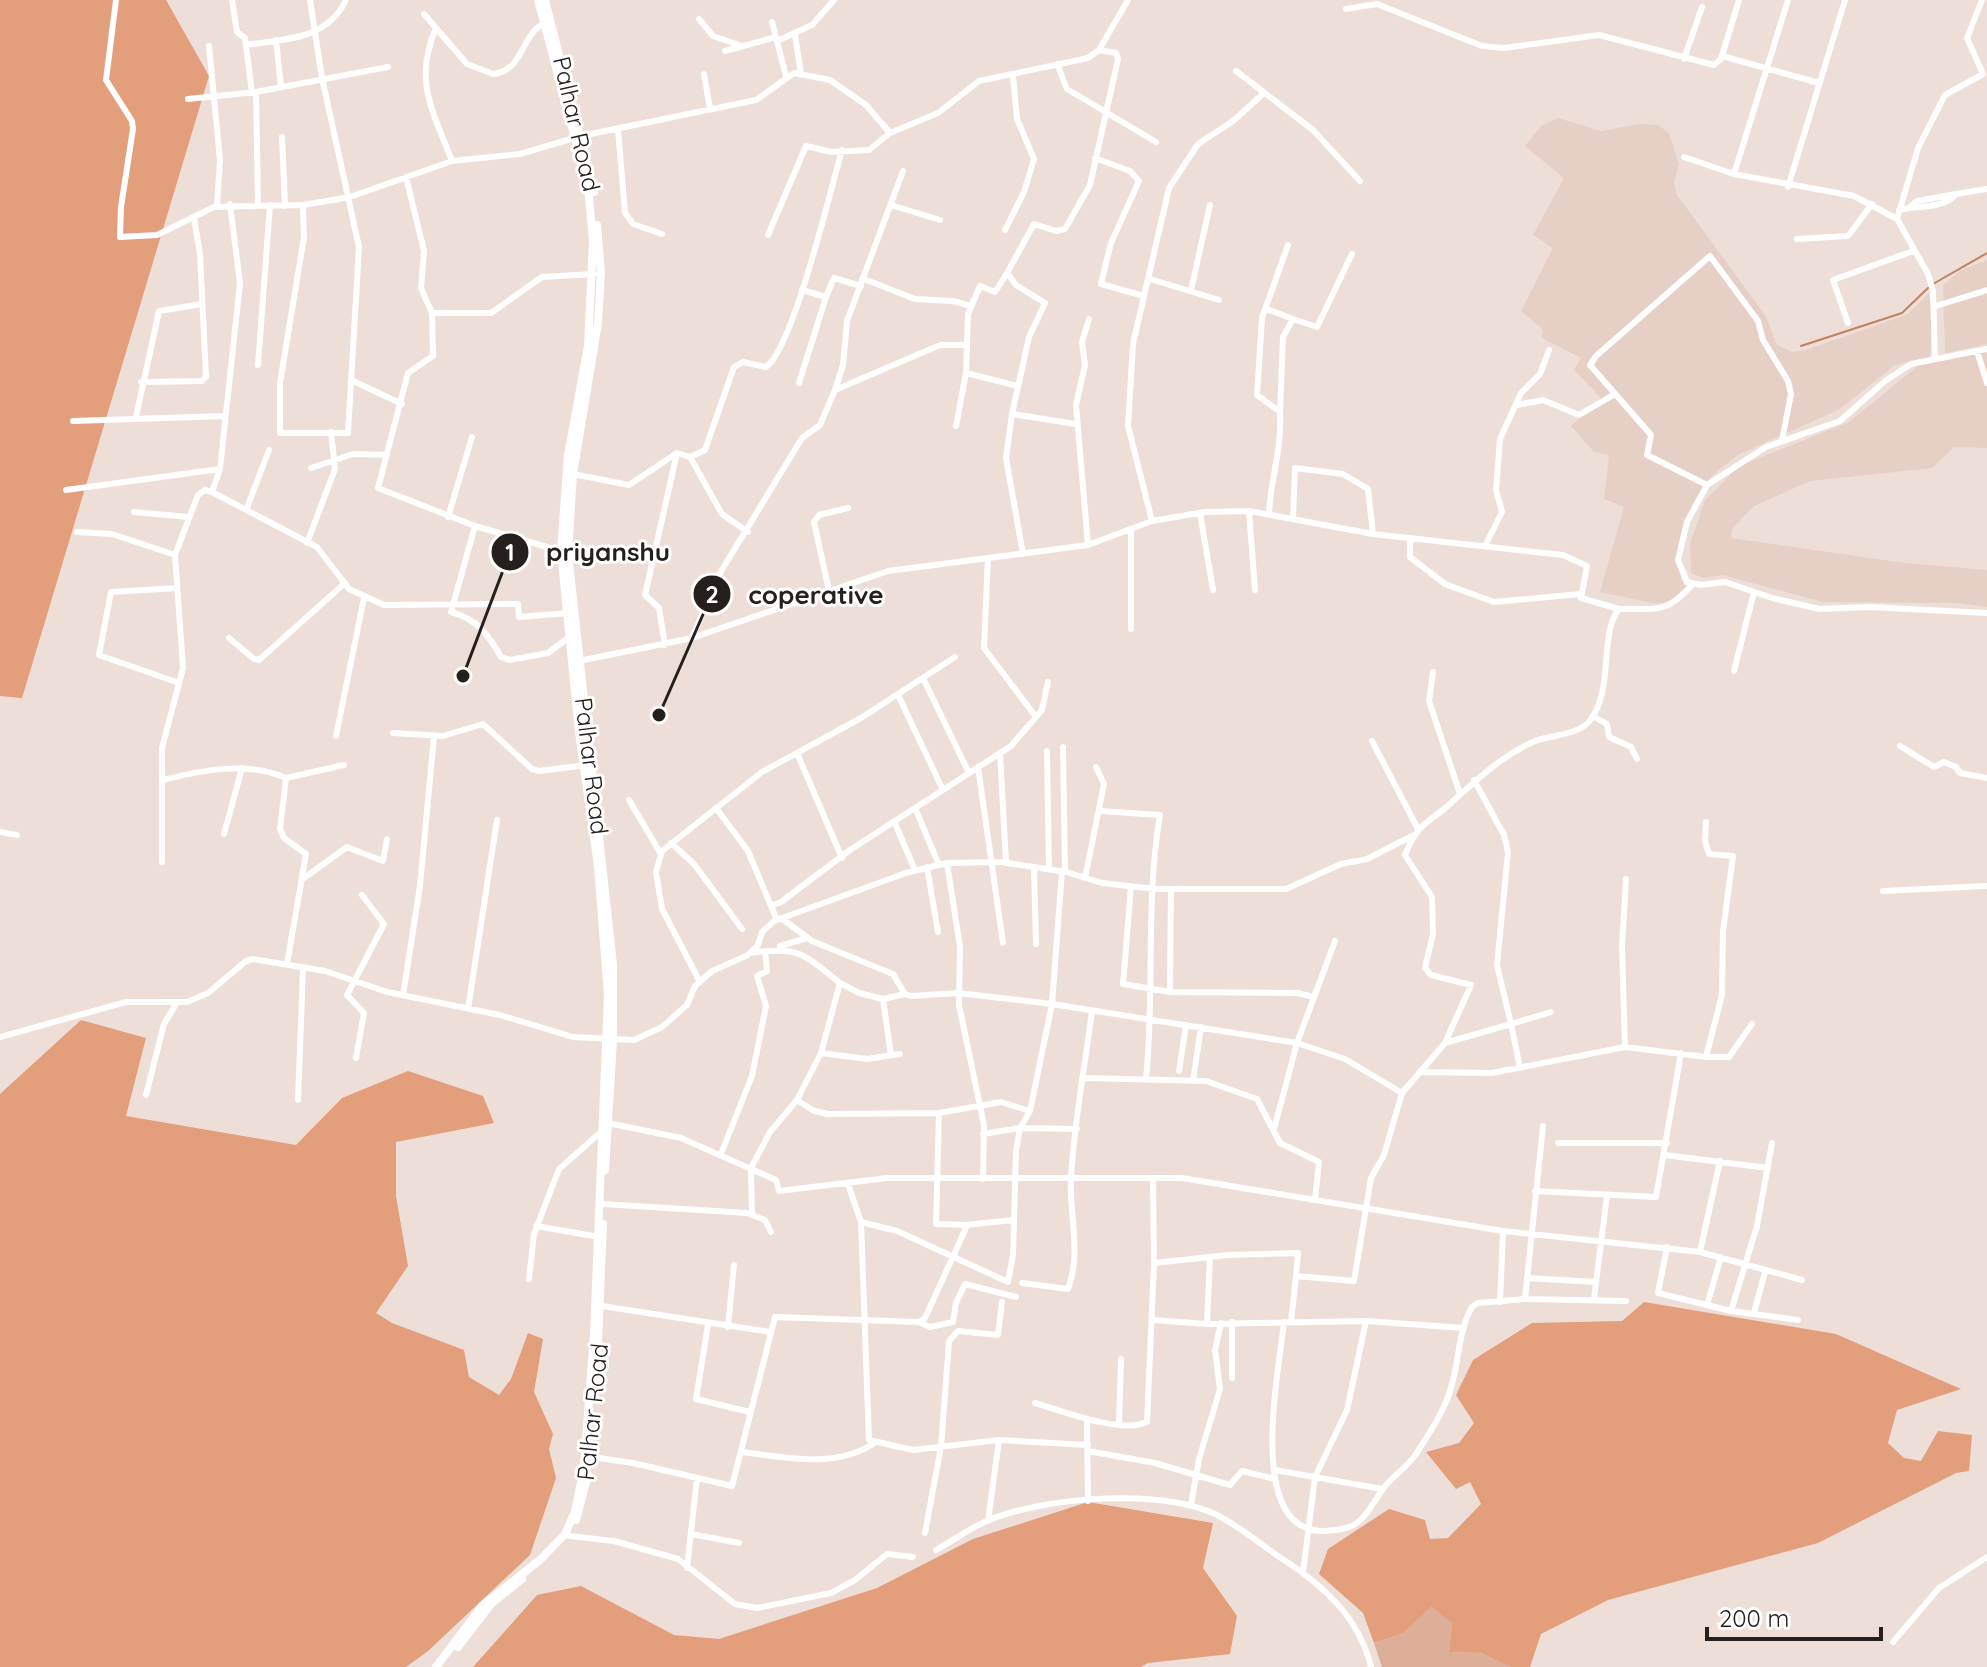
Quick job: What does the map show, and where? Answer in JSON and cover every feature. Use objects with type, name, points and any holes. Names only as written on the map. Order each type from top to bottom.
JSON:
[{"type":"main road","name":"Palhar Road","points":[[538,0],[578,137]]},
{"type":"main road","name":"Palhar Road","points":[[545,0],[588,187],[597,274],[598,323],[573,474],[564,552]]},
{"type":"main road","name":"Palhar Road","points":[[587,1457],[608,1123],[610,1040],[604,930],[568,638],[563,495],[597,274]]},
{"type":"main road","name":"Palhar Road","points":[[569,613],[579,661],[586,765]]},
{"type":"main road","name":"Palhar Road","points":[[567,1535],[582,1509],[602,1306],[601,1132],[610,1040]]},
{"type":"main road","points":[[436,1667],[482,1606],[567,1535]]},
{"type":"main road","points":[[443,1667],[491,1604],[550,1556],[567,1535]]},
{"type":"street","points":[[116,0],[106,80],[132,121],[133,129],[121,207],[120,237],[157,235],[230,204],[303,205],[350,197],[452,161],[520,154],[578,137],[756,100],[786,76],[801,74],[830,80],[846,90],[890,133]]},
{"type":"street","points":[[232,0],[237,32],[245,36],[254,92],[258,205]]},
{"type":"street","points":[[303,205],[304,237],[280,383],[280,433],[348,433],[359,247],[322,78],[310,0]]},
{"type":"street","points":[[246,45],[314,34],[330,23],[346,0]]},
{"type":"street","points":[[725,51],[795,35],[812,25],[834,0]]},
{"type":"street","points":[[768,235],[806,146],[832,152],[869,150],[890,133],[938,113],[979,81],[1079,61],[1099,50],[1128,0]]},
{"type":"street","points":[[1346,9],[1377,4],[1482,46],[1504,48],[1599,35],[1714,65],[1722,56],[1739,0]]},
{"type":"street","points":[[1734,174],[1788,0]]},
{"type":"street","points":[[1788,187],[1845,0]]},
{"type":"street","points":[[1897,219],[1918,148],[1945,95],[1985,78],[1967,38],[1982,0]]},
{"type":"street","points":[[1684,59],[1702,7]]},
{"type":"street","points":[[424,14],[467,64],[499,74],[516,62],[535,28],[545,23]]},
{"type":"street","points":[[699,19],[713,36],[742,46]]},
{"type":"street","points":[[772,22],[786,76]]},
{"type":"street","points":[[436,28],[426,51],[425,78],[452,161]]},
{"type":"street","points":[[795,35],[801,74]]},
{"type":"street","points":[[276,40],[281,87]]},
{"type":"street","points":[[209,46],[220,160],[217,207]]},
{"type":"street","points":[[956,426],[966,373],[971,306],[980,286],[995,292],[1034,224],[1056,231],[1065,229],[1076,216],[1090,185],[1118,55],[1099,50]]},
{"type":"street","points":[[1722,56],[1819,83]]},
{"type":"street","points":[[1057,64],[1067,89],[1156,142]]},
{"type":"street","points":[[188,99],[254,92],[388,67]]},
{"type":"street","points":[[1236,71],[1313,130],[1360,181]]},
{"type":"street","points":[[704,74],[710,109]]},
{"type":"street","points":[[1005,230],[1024,192],[1034,159],[1017,119],[1013,76]]},
{"type":"street","points":[[1152,521],[1128,426],[1133,344],[1169,188],[1198,144],[1233,121],[1264,93]]},
{"type":"street","points":[[618,129],[625,213],[633,224],[662,234]]},
{"type":"street","points":[[282,137],[285,206]]},
{"type":"street","points":[[677,453],[690,457],[705,450],[734,367],[743,362],[766,367],[772,363],[802,290],[842,150]]},
{"type":"street","points":[[1684,157],[1734,174],[1788,187],[1854,196],[1897,219],[1928,274],[1933,291],[1936,306],[1935,359]]},
{"type":"street","points":[[1095,158],[1130,171],[1139,181],[1111,243],[1101,284],[1144,296]]},
{"type":"street","points":[[692,638],[720,573],[748,532],[802,438],[820,425],[843,365],[847,321],[903,171]]},
{"type":"street","points":[[406,177],[424,251],[421,288],[432,313],[432,358],[410,371],[378,488],[448,517],[564,552]]},
{"type":"street","points":[[1899,210],[1917,209],[1951,200],[1956,194],[1987,189]]},
{"type":"street","points":[[212,492],[220,469],[240,283],[230,204]]},
{"type":"street","points":[[1797,239],[1848,236],[1872,204]]},
{"type":"street","points":[[258,365],[270,205]]},
{"type":"street","points":[[891,205],[940,220]]},
{"type":"street","points":[[1191,290],[1210,205]]},
{"type":"street","points":[[141,382],[205,380],[200,254],[194,218]]},
{"type":"street","points":[[1280,412],[1257,395],[1262,318],[1288,245]]},
{"type":"street","points":[[1848,323],[1833,280],[1913,251]]},
{"type":"street","points":[[1267,309],[1317,327],[1352,254]]},
{"type":"street","points":[[1707,485],[1647,455],[1651,435],[1593,371],[1592,361],[1710,256],[1752,312],[1763,340],[1788,381],[1791,394],[1782,440]]},
{"type":"street","points":[[1007,273],[1016,285],[1045,303],[1029,337],[1006,458],[1023,554]]},
{"type":"street","points":[[432,313],[491,313],[542,277],[597,274]]},
{"type":"street","points":[[799,383],[834,278],[915,299],[953,301],[971,306]]},
{"type":"street","points":[[1150,279],[1219,300]]},
{"type":"street","points":[[802,290],[826,297]]},
{"type":"street","points":[[1936,306],[1987,290]]},
{"type":"street","points":[[136,417],[141,382],[159,311],[165,307],[202,304]]},
{"type":"street","points":[[1088,545],[1076,405],[1085,365],[1082,342],[1089,319]]},
{"type":"street","points":[[1269,513],[1271,481],[1281,455],[1283,337],[1293,319]]},
{"type":"street","points":[[835,390],[940,345],[966,345]]},
{"type":"street","points":[[1987,349],[1911,364],[1885,381],[1840,421],[1782,440],[1729,469],[1707,485],[1687,522],[1678,560],[1682,576],[1693,584],[1725,582],[1819,609],[1869,607],[1987,613]]},
{"type":"street","points":[[1485,546],[1502,512],[1496,490],[1500,439],[1523,389],[1544,366],[1549,350]]},
{"type":"street","points":[[1977,351],[1987,383]]},
{"type":"street","points":[[966,373],[1018,386]]},
{"type":"street","points":[[351,380],[402,404]]},
{"type":"street","points":[[1517,405],[1543,400],[1579,415],[1615,394]]},
{"type":"street","points":[[1012,414],[1076,424]]},
{"type":"street","points":[[73,421],[225,416]]},
{"type":"street","points":[[307,543],[329,490],[335,461],[331,432]]},
{"type":"street","points":[[448,517],[472,437]]},
{"type":"street","points":[[247,508],[269,450]]},
{"type":"street","points":[[573,474],[629,485],[677,453]]},
{"type":"street","points":[[665,645],[659,608],[645,595],[677,453]]},
{"type":"street","points":[[311,468],[353,454],[387,455]]},
{"type":"street","points":[[690,457],[722,514],[748,532]]},
{"type":"street","points":[[1293,517],[1295,468],[1343,474],[1368,489],[1373,534]]},
{"type":"street","points":[[66,490],[220,469]]},
{"type":"street","points":[[162,862],[162,748],[183,668],[175,555],[188,517],[201,492],[212,492],[247,508],[317,547],[345,583],[364,598],[384,605],[518,604],[519,617],[569,613]]},
{"type":"street","points":[[829,591],[814,522],[819,515],[848,508]]},
{"type":"street","points":[[1249,511],[1255,590]]},
{"type":"street","points":[[134,512],[188,517]]},
{"type":"street","points":[[1200,513],[1213,590]]},
{"type":"street","points":[[579,661],[692,638],[888,571],[1088,545],[1152,521],[1200,513],[1269,513],[1373,534],[1578,560],[1587,566],[1581,598],[1619,609],[1657,610],[1673,606],[1693,584]]},
{"type":"street","points":[[475,526],[451,612],[464,616],[486,632],[501,657],[510,660],[548,653],[568,638]]},
{"type":"street","points":[[1131,529],[1131,629]]},
{"type":"street","points":[[77,532],[112,534],[175,555]]},
{"type":"street","points":[[1410,538],[1410,557],[1445,584],[1494,602],[1581,594]]},
{"type":"street","points":[[988,558],[984,648],[1036,717]]},
{"type":"street","points":[[229,638],[259,660],[345,583]]},
{"type":"street","points":[[177,588],[111,592],[99,655],[179,683]]},
{"type":"street","points":[[1734,671],[1754,592]]},
{"type":"street","points":[[336,736],[364,598]]},
{"type":"street","points":[[1296,1276],[1354,1281],[1371,1178],[1384,1155],[1402,1093],[1445,1043],[1471,985],[1431,975],[1425,968],[1433,934],[1432,897],[1405,855],[1412,836],[1502,758],[1537,741],[1585,726],[1593,716],[1607,670],[1611,621],[1619,609]]},
{"type":"street","points":[[700,982],[662,909],[656,872],[661,854],[762,772],[924,680],[955,657]]},
{"type":"street","points":[[1433,672],[1429,701],[1460,794]]},
{"type":"street","points":[[924,680],[969,773]]},
{"type":"street","points":[[771,906],[894,821],[1011,746],[1042,710],[1048,682]]},
{"type":"street","points":[[898,695],[943,790]]},
{"type":"street","points":[[1593,716],[1607,724],[1609,737],[1631,747],[1637,759]]},
{"type":"street","points":[[393,733],[434,736],[460,733],[483,724],[532,769],[539,771],[586,765]]},
{"type":"street","points":[[403,995],[420,886],[434,736]]},
{"type":"street","points":[[1372,741],[1418,829]]},
{"type":"street","points":[[1900,746],[1934,767],[1944,762],[1960,773],[1987,778]]},
{"type":"street","points":[[861,1222],[897,1231],[954,1260],[1008,1282],[1020,1128],[1030,1111],[1052,1004],[1064,871],[1063,747]]},
{"type":"street","points":[[1047,751],[1049,869]]},
{"type":"street","points":[[797,753],[842,858]]},
{"type":"street","points":[[1000,753],[1006,863]]},
{"type":"street","points":[[163,780],[206,771],[242,768],[286,778],[344,765]]},
{"type":"street","points":[[978,767],[1003,943]]},
{"type":"street","points":[[1085,878],[1104,778],[1096,767]]},
{"type":"street","points":[[224,834],[242,768]]},
{"type":"street","points":[[286,778],[280,829],[284,838],[306,854],[287,964]]},
{"type":"street","points":[[1474,780],[1504,835],[1508,852],[1497,965],[1520,1068]]},
{"type":"street","points":[[629,800],[661,854]]},
{"type":"street","points":[[716,808],[748,851],[779,919],[841,955],[893,974],[905,994]]},
{"type":"street","points":[[915,808],[943,864],[960,947],[958,993],[981,1104],[983,1179]]},
{"type":"street","points":[[1100,811],[1160,815],[1153,888],[1152,1019],[1146,1079]]},
{"type":"street","points":[[468,1009],[497,820]]},
{"type":"street","points":[[894,821],[915,870]]},
{"type":"street","points":[[1706,822],[1705,841],[1709,854],[1733,856],[1723,931],[1722,995],[1706,1057]]},
{"type":"street","points":[[0,832],[17,835]]},
{"type":"street","points":[[750,953],[758,945],[762,932],[779,919],[915,870],[943,864],[1006,863],[1153,888],[1286,889],[1341,864],[1367,859],[1412,836]]},
{"type":"street","points":[[304,878],[347,847],[383,861],[387,839]]},
{"type":"street","points":[[671,843],[694,864],[742,929]]},
{"type":"street","points":[[927,867],[938,932]]},
{"type":"street","points":[[1034,867],[1036,944]]},
{"type":"street","points":[[1625,1047],[1622,946],[1626,879]]},
{"type":"street","points":[[1131,886],[1123,984],[1170,992],[1298,993],[1313,997]]},
{"type":"street","points":[[1883,891],[1987,886]]},
{"type":"street","points":[[1170,992],[1171,889]]},
{"type":"street","points":[[356,1058],[364,1013],[347,995],[352,980],[373,951],[384,924],[362,895]]},
{"type":"street","points":[[763,951],[808,938]]},
{"type":"street","points":[[1274,1129],[1297,1043],[1335,941]]},
{"type":"street","points":[[0,1037],[126,1002],[155,1000],[177,1004],[208,993],[246,961],[287,964],[573,1037],[634,1040],[662,1027],[687,1005],[700,982],[712,971],[750,953],[785,948],[798,953],[859,993],[883,999],[905,994],[958,993],[1052,1004],[1297,1043],[1345,1059],[1402,1093]]},
{"type":"street","points":[[721,1154],[755,1062],[766,1006],[757,976],[767,971],[763,951]]},
{"type":"street","points":[[298,1100],[303,968]]},
{"type":"street","points":[[752,1215],[751,1168],[770,1132],[797,1100],[821,1053],[840,983]]},
{"type":"street","points":[[883,999],[891,1055]]},
{"type":"street","points":[[146,1095],[164,1024],[177,1004]]},
{"type":"street","points":[[1022,1283],[1068,1289],[1074,1255],[1070,1180],[1092,1011]]},
{"type":"street","points":[[1445,1043],[1551,1012]]},
{"type":"street","points":[[1420,1072],[1492,1073],[1625,1047],[1729,1057],[1752,1024]]},
{"type":"street","points":[[1179,1071],[1186,1025]]},
{"type":"street","points":[[1193,1081],[1201,1027]]},
{"type":"street","points":[[821,1053],[867,1059],[900,1054]]},
{"type":"street","points":[[1535,1191],[1656,1197],[1681,1053]]},
{"type":"street","points":[[1084,1078],[1193,1081],[1225,1086],[1257,1099],[1280,1143],[1319,1162],[1315,1200]]},
{"type":"street","points":[[797,1100],[828,1114],[939,1113],[1001,1102],[1030,1111]]},
{"type":"street","points":[[939,1113],[936,1224],[966,1225],[1013,1220]]},
{"type":"street","points":[[608,1123],[639,1126],[721,1154],[776,1180],[779,1191],[938,1177],[1070,1180],[1182,1178],[1503,1231],[1601,1239],[1700,1252],[1802,1280]]},
{"type":"street","points":[[1525,1299],[1543,1126]]},
{"type":"street","points":[[983,1134],[1020,1128],[1077,1129]]},
{"type":"street","points":[[529,1279],[536,1226],[559,1169],[601,1132]]},
{"type":"street","points":[[1558,1143],[1667,1143]]},
{"type":"street","points":[[1731,1311],[1752,1246],[1772,1143]]},
{"type":"street","points":[[1665,1155],[1768,1168]]},
{"type":"street","points":[[1700,1252],[1720,1161]]},
{"type":"street","points":[[1035,1403],[1087,1419],[1119,1424],[1147,1422],[1153,1320],[1153,1178]]},
{"type":"street","points":[[848,1184],[861,1222],[867,1435],[873,1444]]},
{"type":"street","points":[[1594,1299],[1607,1195]]},
{"type":"street","points":[[603,1204],[752,1215],[765,1220],[771,1232]]},
{"type":"street","points":[[919,1322],[925,1318],[954,1260],[966,1225]]},
{"type":"street","points":[[536,1226],[600,1237]]},
{"type":"street","points":[[1500,1302],[1503,1231]]},
{"type":"street","points":[[1667,1247],[1658,1293],[1731,1311],[1798,1320]]},
{"type":"street","points":[[1154,1265],[1210,1257],[1298,1253],[1273,1428],[1275,1479],[1285,1513],[1307,1529],[1340,1530],[1356,1525],[1371,1512],[1382,1489],[1415,1455],[1448,1396],[1472,1307],[1525,1299],[1626,1301]]},
{"type":"street","points":[[1207,1324],[1210,1257]]},
{"type":"street","points":[[1707,1305],[1721,1257]]},
{"type":"street","points":[[728,1327],[734,1265]]},
{"type":"street","points":[[1754,1313],[1765,1272]]},
{"type":"street","points":[[1527,1278],[1596,1282]]},
{"type":"street","points":[[587,1457],[732,1486],[775,1317],[919,1322],[935,1327],[955,1321],[956,1303],[965,1284],[1016,1297]]},
{"type":"street","points":[[925,1533],[941,1447],[949,1341],[958,1331],[998,1335],[1002,1302]]},
{"type":"street","points":[[602,1306],[708,1325],[770,1332]]},
{"type":"street","points":[[1153,1320],[1207,1324],[1366,1321],[1464,1328]]},
{"type":"street","points":[[1303,1573],[1315,1477],[1347,1410],[1366,1321]]},
{"type":"street","points":[[1232,1322],[1232,1378]]},
{"type":"street","points":[[1191,1505],[1196,1475],[1220,1389],[1215,1350],[1221,1323]]},
{"type":"street","points":[[708,1325],[696,1399],[750,1412]]},
{"type":"street","points":[[1119,1424],[1121,1359]]},
{"type":"street","points":[[1087,1419],[1088,1501]]},
{"type":"street","points":[[988,1521],[999,1440]]},
{"type":"street","points":[[741,1452],[829,1459],[849,1456],[873,1444],[913,1450],[999,1440],[1088,1448],[1230,1485],[1242,1471],[1275,1479]]},
{"type":"street","points":[[1275,1470],[1382,1489]]},
{"type":"street","points":[[687,1568],[697,1478]]},
{"type":"street","points":[[936,1550],[988,1521],[1019,1510],[1111,1497],[1191,1505],[1218,1515],[1303,1573],[1356,1625],[1371,1667]]},
{"type":"street","points":[[691,1534],[739,1543]]},
{"type":"street","points":[[567,1535],[614,1541],[678,1559],[735,1604],[757,1608],[831,1593],[855,1580],[887,1554],[913,1557]]},
{"type":"street","points":[[1893,1642],[1939,1588],[1987,1557]]},
{"type":"shaded area","points":[[0,0],[166,0],[209,76],[22,698],[0,696]]},
{"type":"shaded area","points":[[1558,118],[1601,131],[1640,124],[1658,125],[1669,133],[1679,164],[1674,183],[1677,195],[1765,315],[1777,345],[1793,352],[1806,350],[1908,314],[1929,293],[1933,325],[1930,357],[1895,365],[1840,409],[1738,455],[1710,477],[1692,505],[1677,554],[1681,580],[1686,586],[1671,603],[1652,603],[1600,592],[1624,507],[1604,499],[1609,455],[1594,452],[1571,426],[1601,398],[1574,370],[1581,358],[1542,338],[1543,330],[1521,311],[1553,248],[1533,235],[1564,178],[1525,146],[1541,126]]},
{"type":"shaded area","points":[[1987,260],[1987,344],[1945,353],[1943,285],[1961,270]]},
{"type":"shaded area","points":[[1987,351],[1987,448],[1954,447],[1932,468],[1810,481],[1754,506],[1732,529],[1731,538],[1905,563],[1987,570],[1987,607],[1957,603],[1823,602],[1723,575],[1704,578],[1691,573],[1690,544],[1705,500],[1739,466],[1849,422],[1919,365]]},
{"type":"shaded area","points":[[81,1020],[146,1038],[126,1116],[296,1145],[342,1098],[408,1071],[483,1096],[494,1123],[396,1142],[396,1196],[408,1266],[376,1313],[392,1323],[464,1350],[469,1377],[499,1395],[511,1379],[528,1333],[543,1339],[534,1392],[553,1434],[549,1449],[556,1478],[530,1555],[428,1651],[406,1667],[0,1667],[0,1094]]},
{"type":"shaded area","points":[[1644,1302],[1836,1334],[1961,1389],[1897,1410],[1888,1443],[1904,1458],[1921,1461],[1938,1431],[1972,1435],[1969,1471],[1956,1473],[1818,1543],[1608,1600],[1541,1634],[1530,1667],[1510,1667],[1481,1653],[1449,1652],[1452,1623],[1431,1606],[1404,1633],[1374,1643],[1363,1613],[1319,1574],[1328,1549],[1389,1509],[1425,1520],[1430,1539],[1448,1538],[1481,1504],[1470,1482],[1456,1489],[1426,1452],[1459,1443],[1474,1423],[1456,1395],[1473,1360],[1532,1323],[1622,1321]]},
{"type":"shaded area","points":[[1088,1502],[1213,1523],[1203,1568],[1237,1616],[1230,1654],[1148,1663],[1141,1667],[473,1667],[537,1595],[581,1586],[674,1635],[719,1639],[877,1588],[973,1539]]},
{"type":"shaded area","points":[[1431,1605],[1452,1623],[1449,1652],[1481,1653],[1510,1667],[1382,1667],[1374,1643],[1404,1633]]},
{"type":"waterway","points":[[1933,284],[1987,253]]},
{"type":"waterway","points":[[1801,346],[1902,313],[1928,288]]},
{"type":"place","name":"priyanshu","points":[[463,676]]},
{"type":"place","name":"coperative","points":[[659,715]]}]
